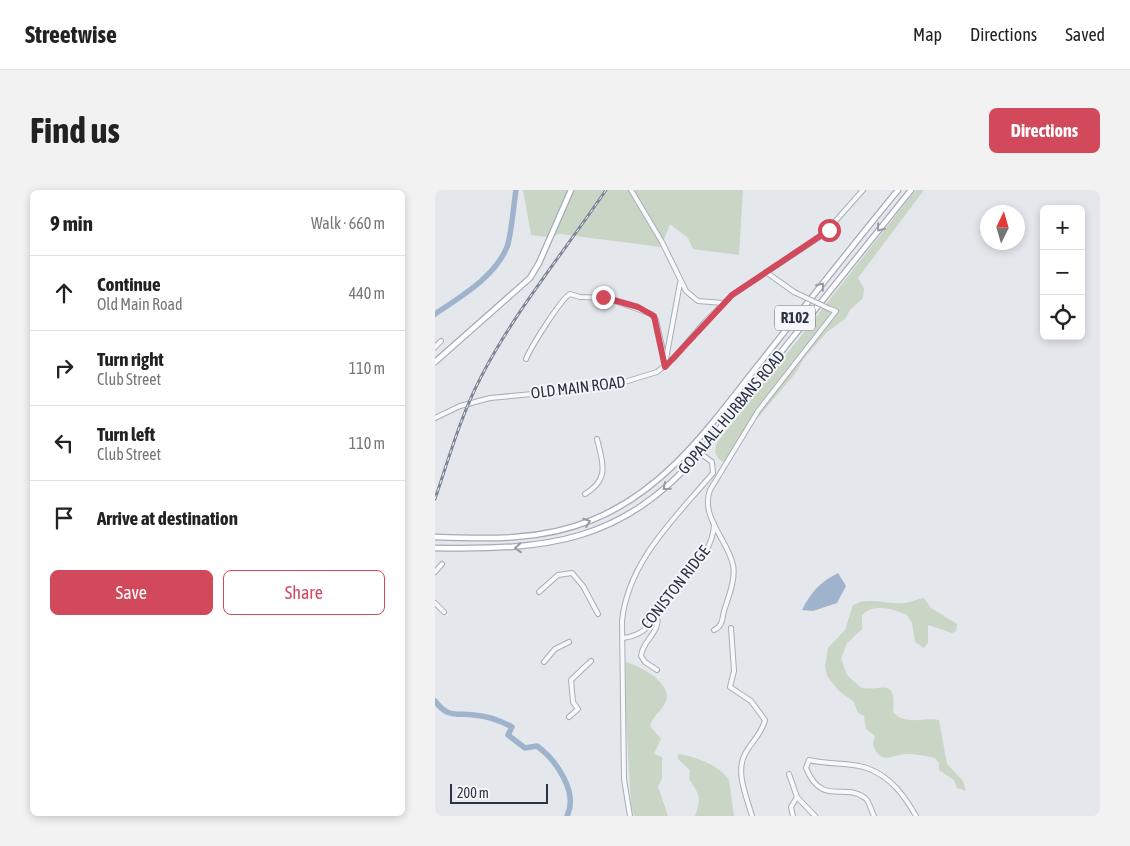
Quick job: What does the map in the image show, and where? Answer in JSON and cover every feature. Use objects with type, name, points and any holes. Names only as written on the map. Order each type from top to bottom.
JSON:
[{"type":"main road","points":[[435,362],[530,278],[539,263],[571,190]]},
{"type":"main road","name":"GOPALALL HURBANS ROAD","points":[[435,537],[519,538],[546,534],[581,524],[612,512],[641,494],[684,457],[898,190]]},
{"type":"main road","name":"GOPALALL HURBANS ROAD","points":[[435,548],[526,547],[560,541],[588,533],[617,520],[648,502],[677,478],[700,453],[911,190]]},
{"type":"main road","points":[[684,457],[700,453],[696,442]]},
{"type":"street","points":[[631,190],[663,242],[680,283],[689,295],[698,301],[723,303]]},
{"type":"street","name":"OLD MAIN ROAD","points":[[435,418],[460,406],[502,396],[618,385],[651,375],[665,367],[723,303],[824,234],[863,190]]},
{"type":"street","points":[[714,630],[722,623],[734,570],[708,508],[708,496],[725,463],[758,411],[836,311],[794,292],[766,272]]},
{"type":"street","points":[[665,367],[680,283]]},
{"type":"street","points":[[526,359],[537,339],[563,301],[570,294],[580,297],[607,298],[651,314],[656,320],[665,360]]},
{"type":"street","points":[[435,347],[441,341]]},
{"type":"street","points":[[585,494],[597,487],[603,473],[597,439]]},
{"type":"street","points":[[630,816],[624,779],[624,605],[633,576],[639,564],[714,470],[712,462],[700,453]]},
{"type":"street","name":"CONISTON RIDGE","points":[[623,638],[639,633],[657,615],[670,593],[699,562],[713,534],[714,524]]},
{"type":"street","points":[[713,534],[719,532]]},
{"type":"street","points":[[435,572],[442,564]]},
{"type":"street","points":[[539,592],[551,579],[567,572],[577,578],[598,614]]},
{"type":"street","points":[[435,603],[444,612]]},
{"type":"street","points":[[657,615],[657,627],[643,647],[641,656],[645,662],[657,670]]},
{"type":"street","points":[[731,628],[734,671],[730,687],[751,701],[765,720],[760,732],[742,761],[743,786],[752,816]]},
{"type":"street","points":[[544,662],[555,649],[569,642]]},
{"type":"street","points":[[569,718],[578,710],[573,700],[571,680],[591,661]]},
{"type":"street","points":[[874,816],[868,802],[857,794],[825,790],[814,784],[806,768],[809,760],[824,764],[866,768],[895,785],[916,816]]},
{"type":"street","points":[[789,774],[797,797],[815,816]]},
{"type":"street","points":[[793,816],[791,807],[797,797]]},
{"type":"green space","points":[[523,190],[743,190],[739,255],[693,249],[688,238],[670,224],[661,247],[560,234],[547,237],[531,235]]},
{"type":"green space","points":[[916,190],[924,190],[858,278],[864,288],[863,298],[850,310],[845,319],[827,332],[805,357],[794,375],[755,421],[726,463],[719,460],[715,451],[718,441]]},
{"type":"green space","points":[[924,598],[931,608],[957,624],[956,631],[952,633],[928,625],[928,643],[924,648],[915,642],[912,623],[907,615],[890,609],[872,609],[862,615],[862,629],[847,643],[841,659],[847,675],[860,687],[885,687],[889,689],[892,693],[893,712],[898,716],[908,720],[939,720],[947,764],[963,781],[966,791],[957,788],[954,780],[939,770],[939,763],[935,758],[910,754],[887,758],[879,755],[873,744],[875,736],[866,729],[864,716],[858,713],[854,702],[839,691],[827,676],[825,666],[828,648],[845,630],[853,605],[865,601],[905,603]]},
{"type":"green space","points":[[626,662],[639,667],[655,677],[665,689],[667,696],[665,703],[650,726],[661,739],[654,754],[662,757],[662,778],[658,787],[668,816],[634,816],[631,804],[626,720]]},
{"type":"green space","points":[[678,754],[707,762],[725,775],[729,780],[734,816],[695,816],[699,800],[698,796],[689,779],[690,770],[678,759]]},
{"type":"water","points":[[838,573],[846,586],[837,603],[813,611],[802,610],[817,588]]},
{"type":"waterway","points":[[435,314],[486,277],[501,258],[507,247],[516,190]]},
{"type":"waterway","points":[[435,701],[448,712],[483,716],[508,725],[512,727],[508,735],[525,748],[537,746],[544,752],[558,768],[568,787],[570,807],[567,816]]},
{"type":"railway","points":[[435,499],[467,406],[494,353],[524,305],[606,190]]},
{"type":"route","points":[[603,297],[638,307],[654,316],[658,326],[665,367],[732,295],[829,230]]}]
